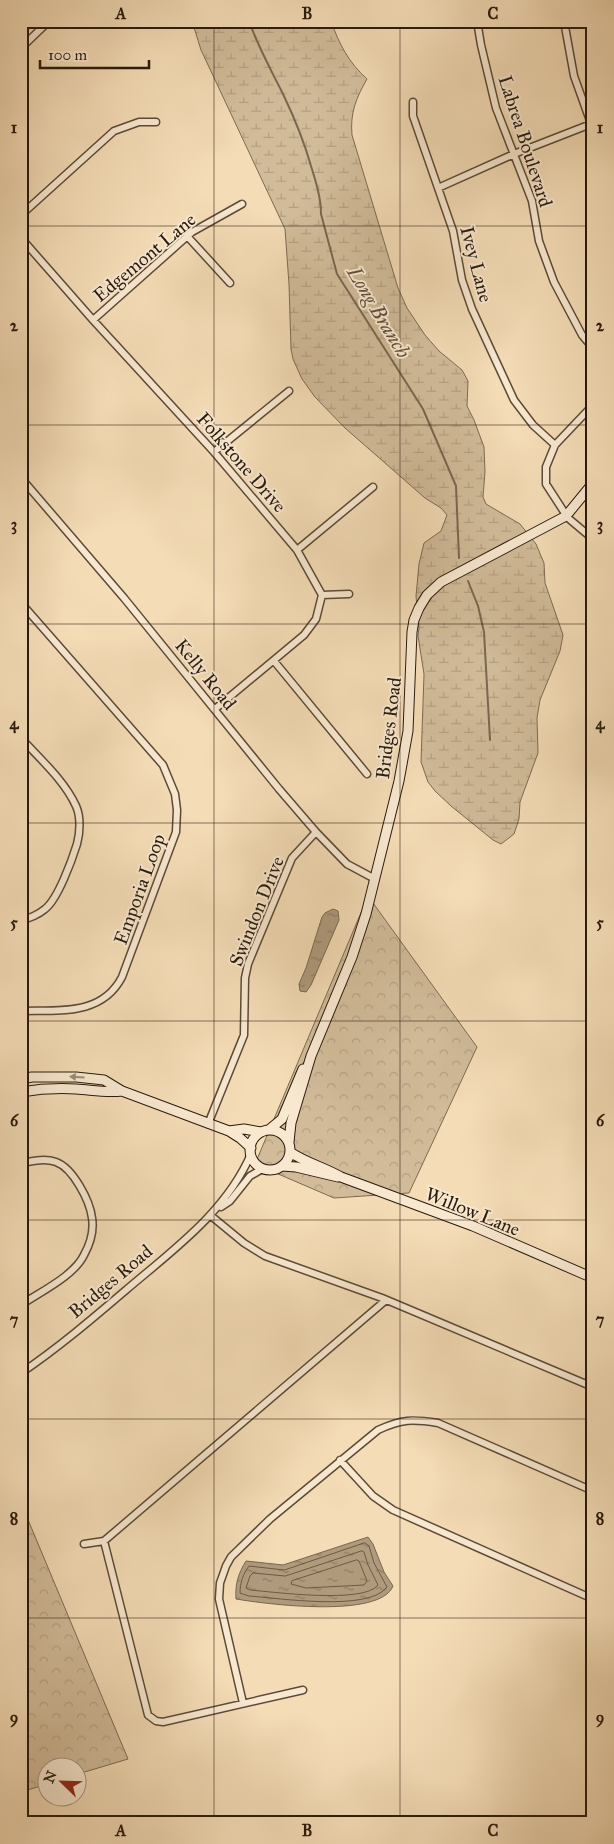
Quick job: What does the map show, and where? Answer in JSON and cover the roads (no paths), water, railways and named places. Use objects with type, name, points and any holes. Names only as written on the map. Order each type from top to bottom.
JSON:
[{"type":"street","points":[[21,48],[49,21]]},
{"type":"street","name":"Labrea Boulevard","points":[[477,21],[496,108],[532,201],[539,241],[554,282],[582,335],[593,348]]},
{"type":"street","points":[[438,188],[514,154],[592,126],[574,76],[564,21]]},
{"type":"street","name":"Ivey Lane","points":[[413,102],[414,116],[453,230],[465,287],[472,309],[514,400],[533,425],[555,444]]},
{"type":"street","points":[[21,215],[114,131],[139,122],[156,122]]},
{"type":"street","name":"Edgemont Lane","points":[[93,320],[187,236],[242,204]]},
{"type":"street","points":[[187,236],[230,283]]},
{"type":"street","name":"Folkstone Drive","points":[[21,238],[214,452],[297,550],[322,595]]},
{"type":"street","points":[[214,452],[289,391]]},
{"type":"street","points":[[593,405],[555,444],[546,467],[546,484],[566,516],[593,539]]},
{"type":"street","name":"Kelly Road","points":[[21,478],[91,558],[316,832],[347,864],[375,879]]},
{"type":"street","name":"Bridges Road","points":[[289,1142],[292,1123],[311,1056],[352,957],[375,879],[404,756],[410,703],[412,632],[419,608],[427,594],[441,582],[566,516],[593,483]]},
{"type":"street","points":[[297,550],[373,487]]},
{"type":"street","points":[[216,709],[304,635],[316,619],[322,595],[350,594]]},
{"type":"street","name":"Emporia Loop","points":[[21,603],[163,765],[173,786],[177,802],[178,819],[173,843],[122,977],[116,986],[102,1000],[84,1008],[21,1011]]},
{"type":"street","points":[[274,661],[367,774]]},
{"type":"street","points":[[21,738],[66,789],[77,808],[79,824],[77,843],[57,895],[46,909],[28,919],[21,920]]},
{"type":"street","name":"Swindon Drive","points":[[208,1124],[244,1035],[245,978],[248,964],[292,858],[316,832]]},
{"type":"street","name":"Bridges Road","points":[[270,1129],[282,1119],[311,1056]]},
{"type":"street","points":[[21,1080],[76,1076],[104,1080],[122,1091],[229,1131],[240,1138],[251,1151],[256,1163],[264,1168],[273,1170],[282,1166],[290,1152],[289,1142],[283,1134],[270,1129],[261,1132],[253,1139],[251,1151]]},
{"type":"street","points":[[21,1092],[75,1089],[107,1093],[122,1091]]},
{"type":"street","points":[[229,1131],[244,1129],[261,1132]]},
{"type":"street","name":"Bridges Road","points":[[213,1213],[244,1170],[251,1151]]},
{"type":"street","name":"Willow Lane","points":[[290,1152],[301,1160],[328,1170],[341,1178],[473,1226],[593,1278]]},
{"type":"street","points":[[21,1163],[34,1160],[47,1161],[55,1162],[66,1168],[72,1174],[89,1205],[92,1219],[91,1236],[84,1255],[76,1268],[21,1305]]},
{"type":"street","name":"Willow Lane","points":[[282,1166],[296,1167],[325,1176],[341,1178]]},
{"type":"street","name":"Bridges Road","points":[[21,1373],[47,1355],[120,1295],[213,1213],[230,1201],[250,1176],[264,1168]]},
{"type":"street","points":[[213,1213],[244,1243],[265,1256],[386,1300],[593,1388]]},
{"type":"street","points":[[21,1291],[28,1300]]},
{"type":"street","points":[[84,1544],[104,1540],[386,1300]]},
{"type":"street","points":[[243,1703],[219,1599],[220,1583],[226,1566],[231,1557],[270,1519],[378,1430],[396,1422],[414,1420],[438,1423],[593,1491]]},
{"type":"street","points":[[340,1460],[373,1496],[393,1510],[593,1599]]},
{"type":"street","points":[[104,1540],[148,1715],[156,1721],[163,1722],[303,1690]]},
{"type":"water","points":[[333,909],[338,911],[339,920],[311,985],[306,992],[300,991],[299,984],[322,917]]},
{"type":"water","points":[[368,1537],[373,1544],[384,1572],[393,1586],[384,1596],[367,1603],[321,1607],[271,1604],[236,1599],[238,1579],[246,1561],[283,1565]]},
{"type":"waterway","name":"Long Branch","points":[[249,21],[291,111],[305,147],[318,190],[321,214],[337,274],[423,409],[456,486],[459,558]]},
{"type":"waterway","name":"Long Branch","points":[[468,581],[478,606],[484,632],[490,740]]}]
